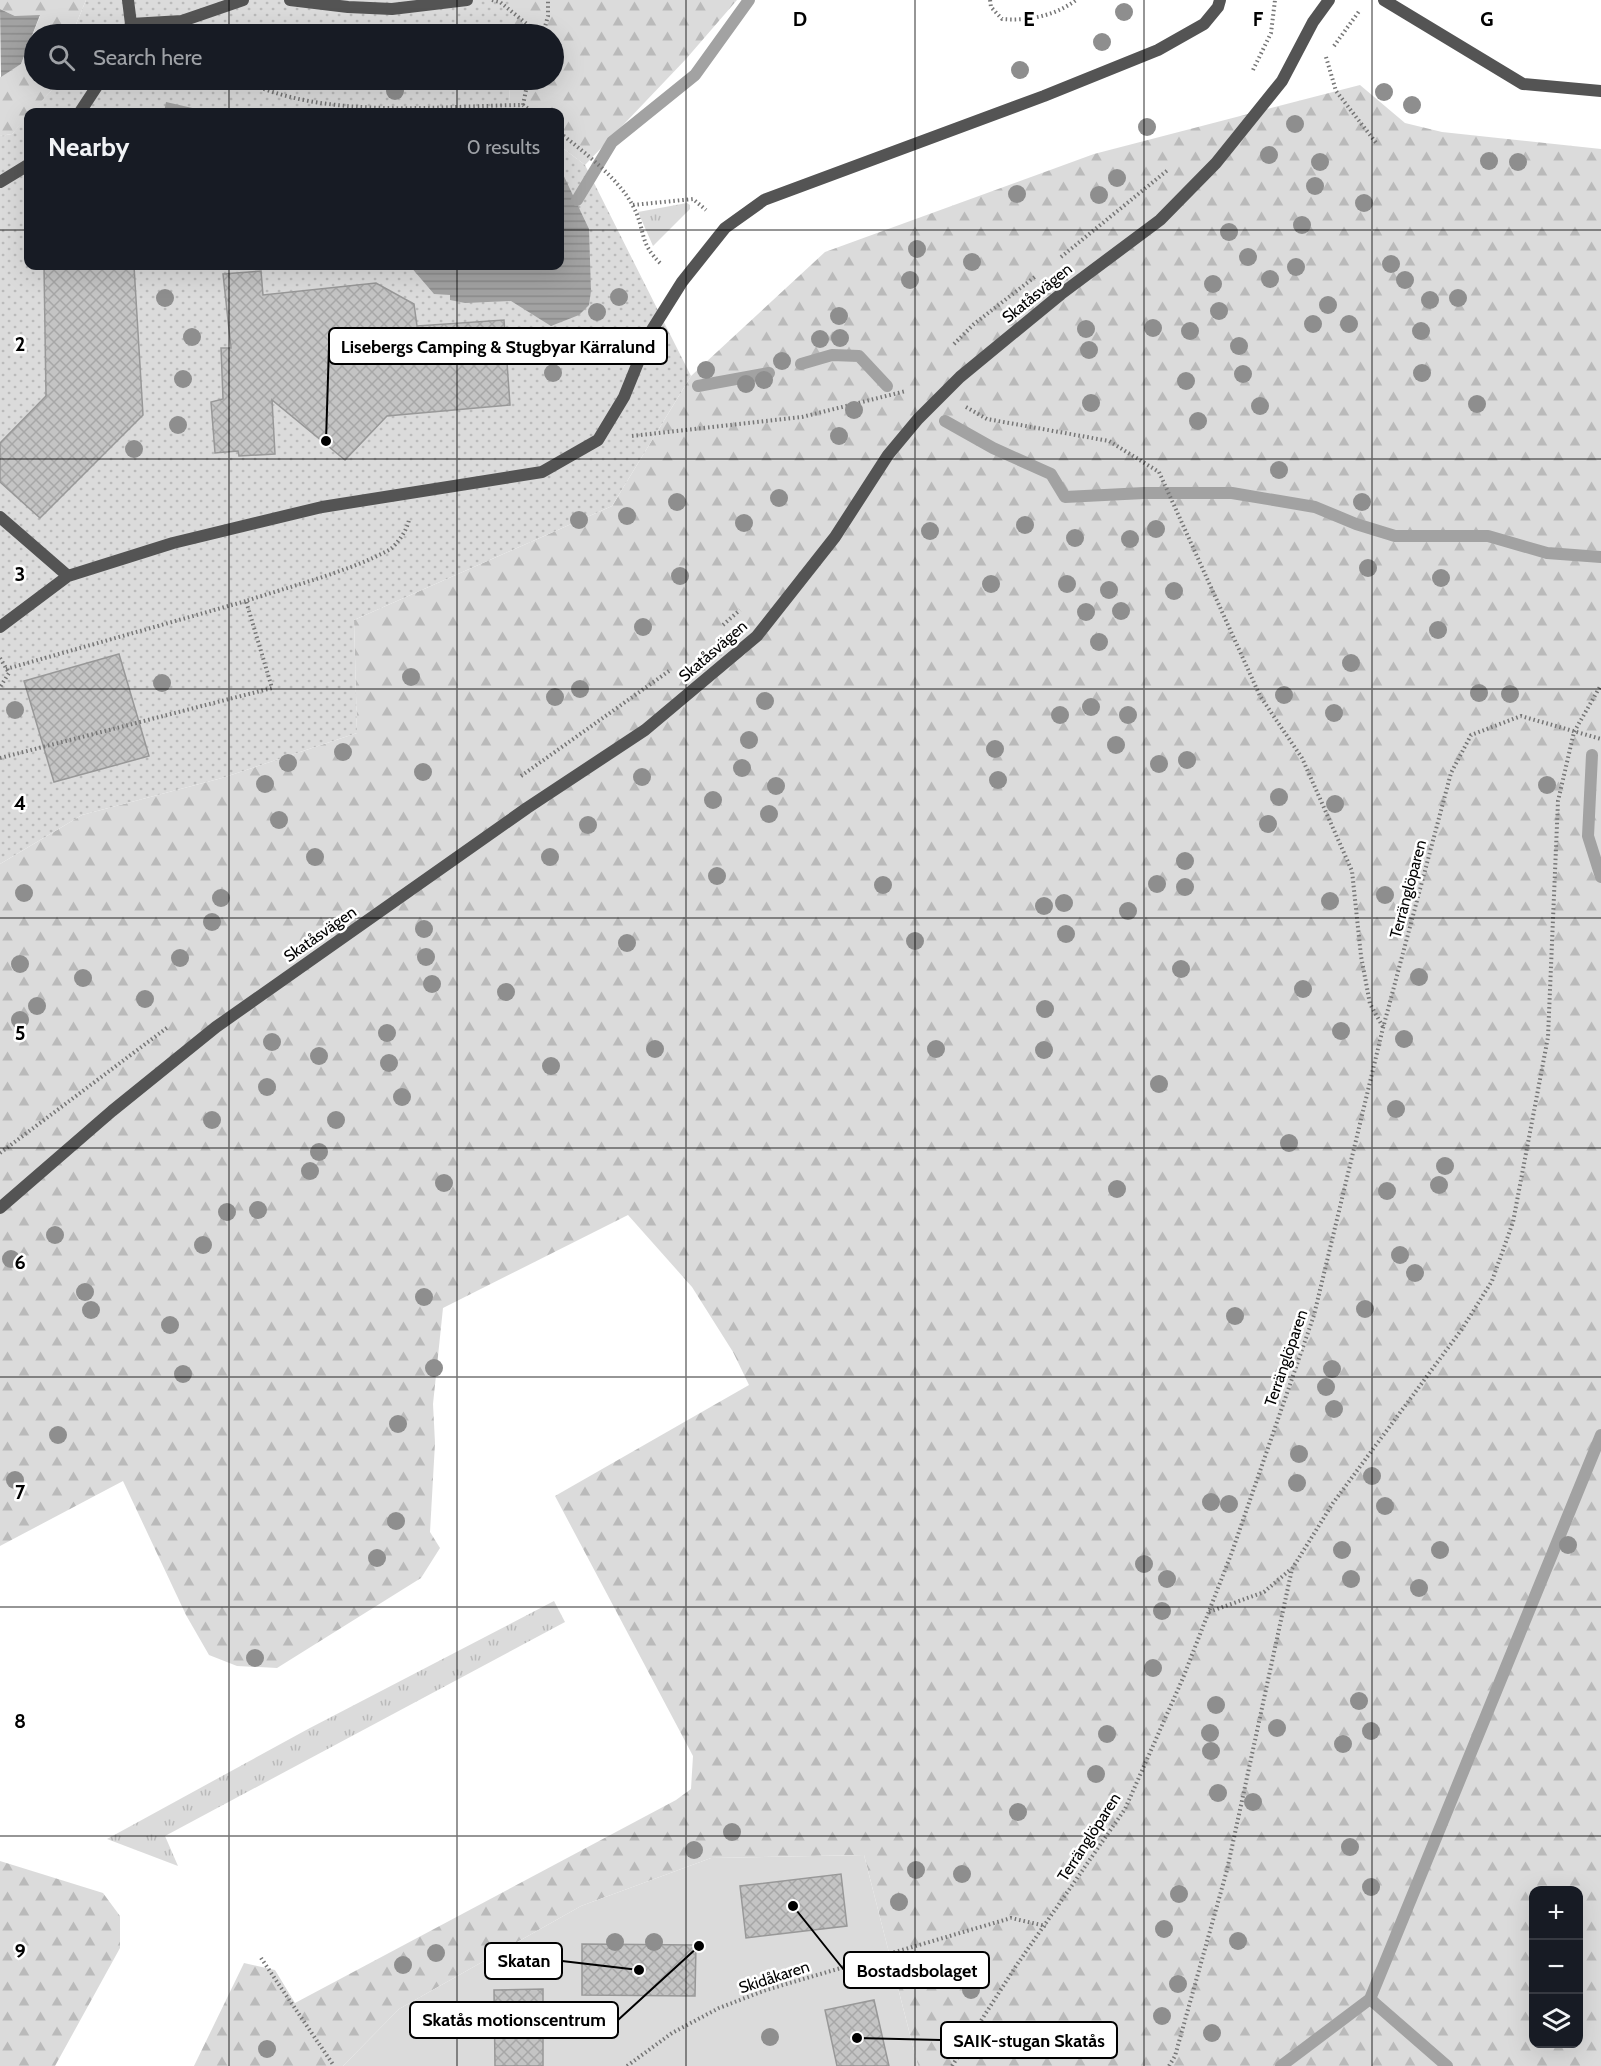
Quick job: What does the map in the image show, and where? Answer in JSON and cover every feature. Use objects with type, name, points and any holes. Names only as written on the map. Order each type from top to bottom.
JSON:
[{"type":"street","points":[[128,0],[129,24]]},
{"type":"street","points":[[162,24],[182,21],[243,0]]},
{"type":"street","points":[[290,0],[348,7],[392,9],[467,0]]},
{"type":"street","points":[[0,627],[68,576],[185,540],[322,507],[542,472],[598,440],[624,397],[650,333],[682,282],[725,228],[764,200],[1044,96],[1158,50],[1204,24],[1218,8],[1220,0]]},
{"type":"street","name":"Skatåsvägen","points":[[0,1208],[112,1111],[216,1027],[508,822],[645,730],[757,636],[835,537],[888,455],[918,419],[960,377],[1033,316],[1160,220],[1216,163],[1282,81],[1313,22],[1329,0]]},
{"type":"street","points":[[1384,0],[1523,84],[1601,91]]},
{"type":"street","points":[[83,108],[95,90]]},
{"type":"street","points":[[0,182],[24,167]]},
{"type":"street","points":[[0,517],[68,576]]},
{"type":"path","points":[[489,0],[500,2],[528,24]]},
{"type":"path","points":[[543,24],[548,0]]},
{"type":"path","points":[[990,0],[991,7],[1002,19],[1013,20],[1047,15],[1076,0]]},
{"type":"path","points":[[1250,76],[1271,33],[1275,0]]},
{"type":"path","points":[[1367,0],[1325,58],[1336,91],[1377,144]]},
{"type":"path","points":[[276,90],[320,103],[393,106],[523,105],[527,108]]},
{"type":"path","points":[[523,105],[526,90]]},
{"type":"path","points":[[564,136],[588,155],[633,205],[648,252],[682,282]]},
{"type":"path","points":[[1054,261],[1174,164]]},
{"type":"path","points":[[633,205],[693,199],[725,228]]},
{"type":"path","points":[[949,349],[974,324],[1046,268]]},
{"type":"path","points":[[902,399],[907,391]]},
{"type":"path","points":[[598,440],[802,417],[876,399]]},
{"type":"path","points":[[972,412],[987,418],[1109,441],[1159,472],[1260,696],[1302,758],[1352,871],[1361,956],[1370,1004],[1383,1028]]},
{"type":"path","points":[[6,669],[246,601],[321,577],[391,549],[408,525],[410,494]]},
{"type":"path","points":[[0,758],[272,688],[246,601]]},
{"type":"path","points":[[715,633],[741,609]]},
{"type":"path","points":[[0,658],[9,673],[0,687]]},
{"type":"path","points":[[514,781],[670,670]]},
{"type":"path","points":[[1169,2066],[1175,2056],[1227,1870],[1292,1569],[1332,1503],[1462,1329],[1492,1281],[1514,1222],[1548,1037],[1558,801],[1574,732],[1601,685]]},
{"type":"path","name":"Terränglöparen","points":[[952,2066],[1016,1966],[1046,1926],[1125,1809],[1183,1678],[1209,1612],[1314,1315],[1383,1028],[1451,773],[1471,735],[1521,716],[1601,739]]},
{"type":"path","points":[[0,1153],[105,1072],[171,1025]]},
{"type":"path","points":[[1209,1612],[1264,1592],[1292,1569]]},
{"type":"path","name":"Skidåkaren","points":[[627,2066],[672,2033],[719,2008],[766,1990],[1011,1917],[1046,1926]]},
{"type":"path","points":[[261,1958],[334,2066]]},
{"type":"green space","points":[[0,0],[86,0],[76,24],[37,24],[40,16],[15,16],[0,9]]},
{"type":"green space","points":[[86,0],[509,0],[509,24],[76,24]]},
{"type":"green space","points":[[509,0],[737,0],[686,59],[585,165],[564,149],[564,108],[510,108],[509,90],[564,90],[564,24],[509,24]]},
{"type":"green space","points":[[24,56],[24,90],[51,90],[36,108],[24,108],[24,121],[12,134],[0,136],[0,77],[21,64]]},
{"type":"green space","points":[[1360,85],[1405,123],[1442,132],[1601,149],[1601,2066],[918,2066],[864,1855],[711,1858],[581,1906],[399,2009],[343,2066],[194,2066],[244,1963],[275,1970],[295,2003],[676,1800],[691,1789],[693,1756],[555,1496],[749,1385],[733,1352],[692,1287],[628,1215],[443,1308],[433,1404],[435,1443],[430,1532],[440,1548],[421,1578],[277,1668],[237,1666],[209,1655],[186,1615],[123,1481],[0,1546],[0,864],[82,815],[222,778],[357,733],[354,620],[612,506],[691,376],[825,252],[1094,154]]},
{"type":"green space","points":[[509,90],[510,108],[35,108],[51,91]]},
{"type":"green space","points":[[24,120],[24,270],[564,270],[564,149],[585,165],[691,376],[612,506],[354,620],[357,733],[222,778],[82,815],[0,864],[0,136],[12,134]]},
{"type":"green space","points":[[687,203],[690,209],[653,246],[638,212]]},
{"type":"green space","points":[[554,1601],[565,1622],[165,1836],[178,1866],[107,1839],[308,1729]]},
{"type":"green space","points":[[864,1855],[918,2066],[343,2066],[399,2009],[581,1906],[711,1858]]},
{"type":"green space","points":[[0,1861],[103,1893],[120,1916],[120,1948],[55,2066],[0,2066]]},
{"type":"shaded area","points":[[0,9],[15,16],[40,15],[37,24],[24,24],[24,56],[21,64],[1,77]]},
{"type":"shaded area","points":[[166,102],[192,108],[165,108]]},
{"type":"shaded area","points":[[564,176],[589,229],[591,291],[589,305],[579,315],[551,326],[511,301],[465,303],[450,300],[450,295],[434,294],[413,270],[564,270]]},
{"type":"building","points":[[44,270],[134,270],[143,415],[40,518],[0,482],[0,443],[46,396]]},
{"type":"building","points":[[261,271],[263,295],[376,283],[414,304],[417,326],[504,320],[510,405],[387,416],[345,460],[272,400],[275,454],[239,456],[238,451],[215,453],[211,402],[223,399],[221,348],[231,348],[223,274]]},
{"type":"building","points":[[119,654],[149,756],[54,782],[24,681]]},
{"type":"building","points":[[841,1874],[847,1926],[746,1938],[740,1886]]},
{"type":"building","points":[[582,1944],[696,1945],[695,1996],[582,1995]]},
{"type":"building","points":[[543,1989],[543,2066],[495,2066],[494,1990]]},
{"type":"building","points":[[874,2000],[889,2066],[837,2066],[825,2010]]},
{"type":"waterway","points":[[577,200],[612,142],[695,75],[749,0]]},
{"type":"waterway","points":[[801,364],[832,355],[859,356],[887,386]]},
{"type":"waterway","points":[[698,386],[769,373]]},
{"type":"waterway","points":[[945,421],[993,448],[1051,474],[1065,497],[1144,493],[1232,493],[1315,507],[1356,524],[1395,536],[1488,536],[1547,553],[1601,557]]},
{"type":"waterway","points":[[1592,755],[1588,836],[1601,877]]},
{"type":"waterway","points":[[1447,2066],[1370,1999],[1601,1435]]},
{"type":"waterway","points":[[1281,2066],[1370,1999]]},
{"type":"place","name":"Lisebergs Camping & Stugbyar Kärralund","points":[[326,441]]},
{"type":"place","name":"Bostadsbolaget","points":[[793,1906]]},
{"type":"place","name":"Skatås motionscentrum","points":[[699,1946]]},
{"type":"place","name":"Skatan","points":[[639,1970]]},
{"type":"place","name":"SAIK-stugan Skatås","points":[[857,2038]]}]
